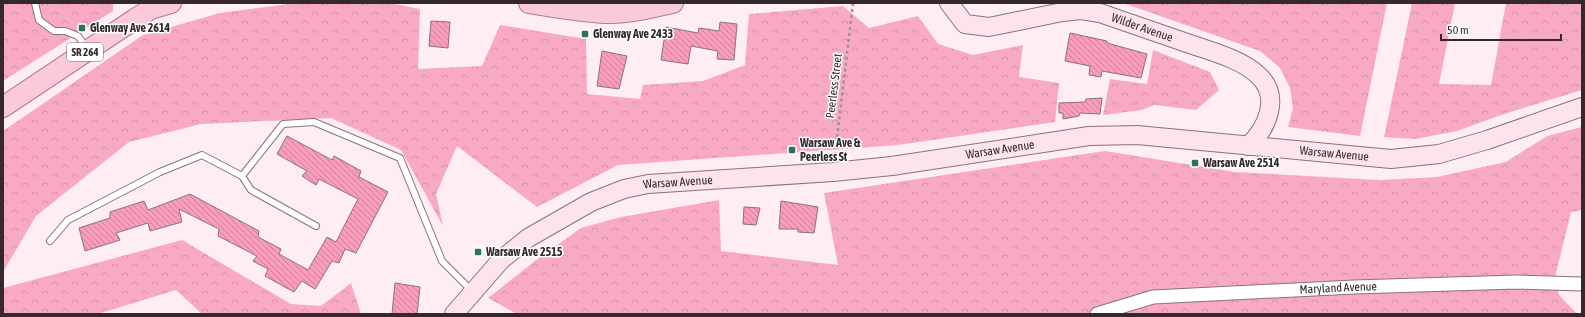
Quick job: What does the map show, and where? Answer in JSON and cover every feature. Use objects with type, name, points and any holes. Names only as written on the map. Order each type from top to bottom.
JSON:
[{"type":"main road","name":"SR 264","points":[[3,107],[151,9],[171,3]]},
{"type":"main road","points":[[529,3],[588,12],[612,13],[632,11],[673,3]]},
{"type":"main road","name":"Wilder Avenue","points":[[949,3],[965,24],[989,27],[1062,12],[1081,10],[1100,12],[1218,54],[1247,67],[1260,76],[1267,87],[1270,100],[1270,112],[1264,126],[1258,137],[1248,146]]},
{"type":"main road","name":"Warsaw Avenue","points":[[454,314],[501,260],[528,238],[591,202],[624,189],[648,184],[833,172],[892,166],[1089,136],[1137,135],[1391,159],[1439,154],[1487,140],[1582,106]]},
{"type":"street","name":"Maryland Avenue","points":[[1097,314],[1153,297],[1354,287],[1516,282],[1582,284]]},
{"type":"lane","points":[[35,3],[39,20],[54,31],[65,31],[78,36],[88,50]]},
{"type":"lane","points":[[242,176],[284,124],[314,122],[400,158],[442,261],[473,292]]},
{"type":"lane","points":[[50,241],[68,220],[160,172],[202,155],[242,176],[251,190],[316,226]]},
{"type":"path","name":"Peerless Street","points":[[833,172],[853,3]]},
{"type":"green space","points":[[3,3],[113,3],[113,11],[3,81]]},
{"type":"green space","points":[[296,3],[390,3],[420,9],[418,69],[482,66],[500,25],[586,39],[587,94],[640,99],[643,85],[703,81],[745,65],[749,14],[843,6],[869,28],[918,16],[938,44],[973,55],[1023,45],[1019,77],[1059,83],[1055,122],[898,145],[618,165],[537,207],[457,146],[436,194],[443,226],[401,150],[331,118],[201,124],[129,142],[36,216],[3,272],[3,131],[143,35],[220,13]]},
{"type":"green space","points":[[1123,3],[1387,3],[1360,136],[1288,127],[1293,108],[1290,88],[1280,68],[1260,51]]},
{"type":"green space","points":[[1412,3],[1455,3],[1439,84],[1491,85],[1506,3],[1582,3],[1582,90],[1504,114],[1457,131],[1415,139],[1384,137]]},
{"type":"green space","points":[[1153,50],[1210,72],[1219,90],[1196,110],[1154,105],[1142,110],[1103,115],[1110,79],[1147,84]]},
{"type":"green space","points":[[1582,127],[1582,210],[1571,212],[1555,277],[1559,295],[1577,314],[517,314],[488,298],[535,261],[581,228],[621,217],[719,200],[721,251],[838,265],[824,193],[1105,151],[1235,172],[1380,180],[1437,177],[1506,162],[1547,136]]},
{"type":"green space","points":[[182,240],[291,304],[321,306],[351,283],[361,314],[202,314],[176,290],[98,314],[3,314],[3,288]]},
{"type":"building","points":[[431,21],[450,22],[448,48],[429,46]]},
{"type":"building","points":[[720,22],[737,24],[734,60],[717,59],[718,51],[691,46],[688,64],[661,60],[666,27],[698,33],[699,28],[719,31]]},
{"type":"building","points":[[1070,33],[1107,41],[1107,43],[1147,54],[1141,78],[1102,71],[1101,77],[1089,75],[1090,66],[1065,61]]},
{"type":"building","points":[[602,51],[627,56],[619,89],[597,86]]},
{"type":"building","points":[[1102,98],[1100,114],[1080,113],[1079,116],[1063,119],[1063,113],[1059,113],[1059,103],[1085,102],[1086,99]]},
{"type":"building","points":[[287,136],[332,160],[334,156],[361,171],[359,177],[388,192],[356,253],[345,249],[339,263],[332,261],[315,289],[302,281],[294,292],[265,276],[268,269],[253,261],[257,256],[218,236],[219,229],[179,209],[182,222],[150,231],[148,223],[116,233],[120,240],[85,251],[79,228],[110,218],[110,212],[144,201],[148,210],[190,194],[259,231],[258,237],[281,249],[279,254],[308,270],[327,237],[336,242],[358,199],[319,179],[316,185],[302,176],[307,171],[277,154]]},
{"type":"building","points":[[781,201],[818,207],[814,233],[798,232],[798,229],[779,229]]},
{"type":"building","points":[[744,207],[760,208],[756,225],[743,224]]},
{"type":"building","points":[[395,283],[420,287],[417,314],[392,314]]},
{"type":"place","name":"Glenway Ave 2614","points":[[82,28]]},
{"type":"place","name":"Glenway Ave 2433","points":[[585,34]]},
{"type":"place","name":"Warsaw Ave & Peerless St","points":[[792,150]]},
{"type":"place","name":"Warsaw Ave 2514","points":[[1195,163]]},
{"type":"place","name":"Warsaw Ave 2515","points":[[478,252]]}]
